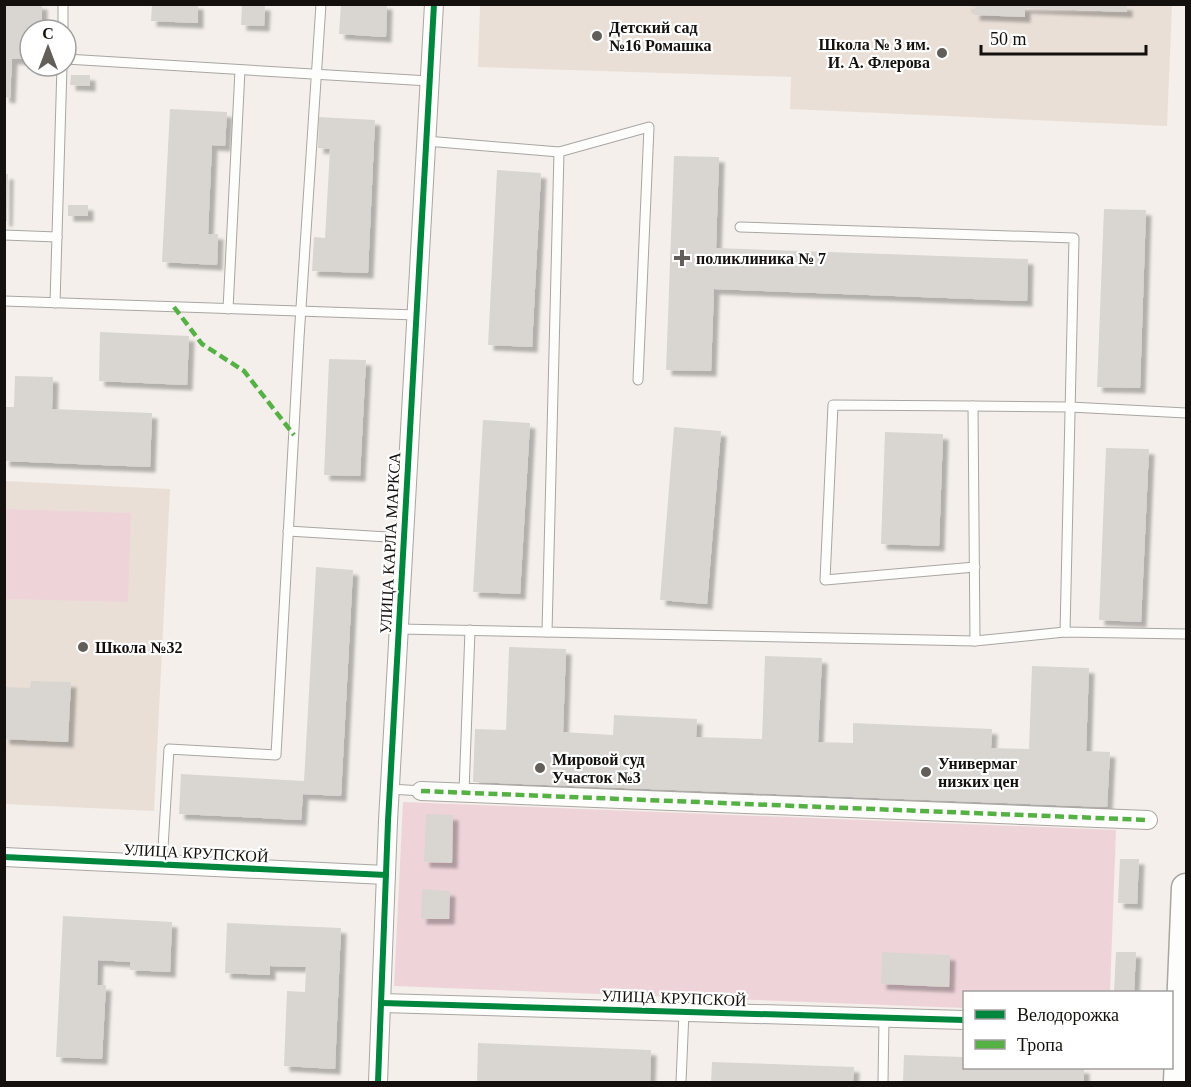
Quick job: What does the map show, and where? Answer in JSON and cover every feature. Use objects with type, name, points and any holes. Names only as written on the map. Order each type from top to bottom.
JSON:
[{"type":"main road","points":[[1178,1083],[1176,1026],[1186,888]]},
{"type":"street","name":"УЛИЦА КАРЛА МАРКСА","points":[[378,1083],[390,789],[434,4]]},
{"type":"street","points":[[421,791],[1149,820]]},
{"type":"street","name":"УЛИЦА КРУПСКОЙ","points":[[4,857],[386,875]]},
{"type":"street","name":"УЛИЦА КРУПСКОЙ","points":[[382,1003],[963,1020]]},
{"type":"lane","points":[[162,864],[169,749],[276,755],[321,4]]},
{"type":"lane","points":[[78,60],[429,81]]},
{"type":"lane","points":[[228,309],[240,70]]},
{"type":"lane","points":[[55,303],[62,78]]},
{"type":"lane","points":[[426,141],[559,152],[649,127],[638,380]]},
{"type":"lane","points":[[547,632],[559,152]]},
{"type":"lane","points":[[740,227],[1074,238],[1065,632]]},
{"type":"lane","points":[[4,236],[57,237]]},
{"type":"lane","points":[[4,301],[416,315]]},
{"type":"lane","points":[[975,567],[825,580],[833,405],[1070,408],[1186,413]]},
{"type":"lane","points":[[973,406],[975,641]]},
{"type":"lane","points":[[288,531],[404,538]]},
{"type":"lane","points":[[399,629],[975,641],[1065,632],[1186,634]]},
{"type":"lane","points":[[390,789],[458,792],[470,630]]},
{"type":"lane","points":[[681,1083],[684,1012]]},
{"type":"lane","points":[[883,1083],[884,1018]]},
{"type":"shaded area","name":"Школа № 3 им. И. А. Флерова","points":[[480,5],[1172,5],[1167,126],[790,109],[791,77],[478,67]]},
{"type":"shaded area","name":"Школа №32","points":[[4,481],[170,489],[154,811],[5,804]]},
{"type":"shaded area","points":[[5,509],[131,513],[128,602],[5,599]]},
{"type":"shaded area","points":[[403,802],[1116,830],[1110,991],[963,991],[963,1008],[394,986]]},
{"type":"building","points":[[4,4],[42,4],[42,18],[18,18],[18,59],[12,59],[10,98],[4,97]]},
{"type":"building","points":[[152,4],[198,4],[198,23],[151,21]]},
{"type":"building","points":[[341,4],[387,4],[386,37],[339,34]]},
{"type":"building","points":[[242,5],[265,5],[264,26],[241,25]]},
{"type":"building","points":[[966,5],[1127,5],[1127,12],[1025,8],[1025,17],[974,15],[975,7]]},
{"type":"building","points":[[78,75],[90,75],[90,86],[70,85],[71,78],[78,78]]},
{"type":"building","points":[[170,109],[227,112],[225,146],[212,145],[208,234],[218,234],[217,265],[162,262]]},
{"type":"building","points":[[319,117],[375,120],[368,273],[312,271],[314,237],[325,238],[330,149],[318,148]]},
{"type":"building","points":[[674,156],[719,157],[716,248],[1028,259],[1027,301],[714,289],[711,371],[666,370]]},
{"type":"building","points":[[497,170],[541,173],[532,347],[488,345]]},
{"type":"building","points":[[4,174],[8,174],[7,221],[4,221]]},
{"type":"building","points":[[68,205],[88,205],[88,216],[68,216]]},
{"type":"building","points":[[1104,209],[1146,210],[1140,388],[1097,387]]},
{"type":"building","points":[[100,332],[189,336],[187,385],[99,381]]},
{"type":"building","points":[[329,359],[366,360],[360,476],[324,475]]},
{"type":"building","points":[[15,376],[53,377],[52,409],[152,413],[150,467],[4,461],[4,407],[14,407]]},
{"type":"building","points":[[483,420],[530,423],[520,594],[473,592]]},
{"type":"building","points":[[674,427],[721,431],[707,604],[660,600]]},
{"type":"building","points":[[885,432],[943,434],[939,546],[881,544]]},
{"type":"building","points":[[1106,448],[1149,449],[1141,622],[1099,620]]},
{"type":"building","points":[[316,567],[353,570],[341,796],[303,794],[301,820],[179,814],[181,774],[304,781]]},
{"type":"building","points":[[509,647],[566,649],[563,732],[613,735],[614,715],[697,719],[696,737],[762,739],[765,656],[822,658],[818,742],[853,743],[853,723],[992,729],[991,748],[1029,749],[1032,666],[1089,668],[1086,751],[1110,752],[1107,807],[473,782],[475,729],[506,730]]},
{"type":"building","points":[[31,681],[71,682],[68,742],[4,739],[4,687],[30,688]]},
{"type":"building","points":[[426,814],[453,815],[452,863],[424,862]]},
{"type":"building","points":[[1120,859],[1139,859],[1137,904],[1118,903]]},
{"type":"building","points":[[422,889],[450,891],[449,919],[421,919]]},
{"type":"building","points":[[63,916],[172,922],[170,972],[130,970],[130,962],[98,960],[97,985],[106,985],[102,1059],[56,1057]]},
{"type":"building","points":[[227,923],[341,928],[335,1069],[284,1066],[287,991],[305,992],[306,967],[270,966],[270,975],[225,973]]},
{"type":"building","points":[[882,952],[950,955],[949,987],[881,984]]},
{"type":"building","points":[[1116,952],[1136,952],[1134,991],[1114,991]]},
{"type":"building","points":[[478,1043],[651,1050],[650,1082],[477,1082]]},
{"type":"building","points":[[904,1055],[963,1057],[963,1069],[1084,1069],[1084,1082],[903,1082]]},
{"type":"building","points":[[712,1062],[854,1067],[853,1082],[711,1082]]},
{"type":"marked path","points":[[174,307],[202,344],[244,371],[294,435]]},
{"type":"marked path","points":[[421,791],[1148,820]]},
{"type":"cycle path","points":[[378,1082],[388,821],[434,4]]},
{"type":"cycle path","points":[[4,857],[386,875]]},
{"type":"cycle path","points":[[382,1003],[963,1020]]},
{"type":"place","name":"Детский сад №16 Ромашка","points":[[597,36]]},
{"type":"place","name":"Школа № 3 им. И. А. Флерова","points":[[942,53]]},
{"type":"place","name":"поликлиника № 7","points":[[682,258]]},
{"type":"place","name":"Школа №32","points":[[83,647]]},
{"type":"place","name":"Мировой суд Участок №3","points":[[540,768]]},
{"type":"place","name":"Универмаг низких цен","points":[[926,772]]}]
